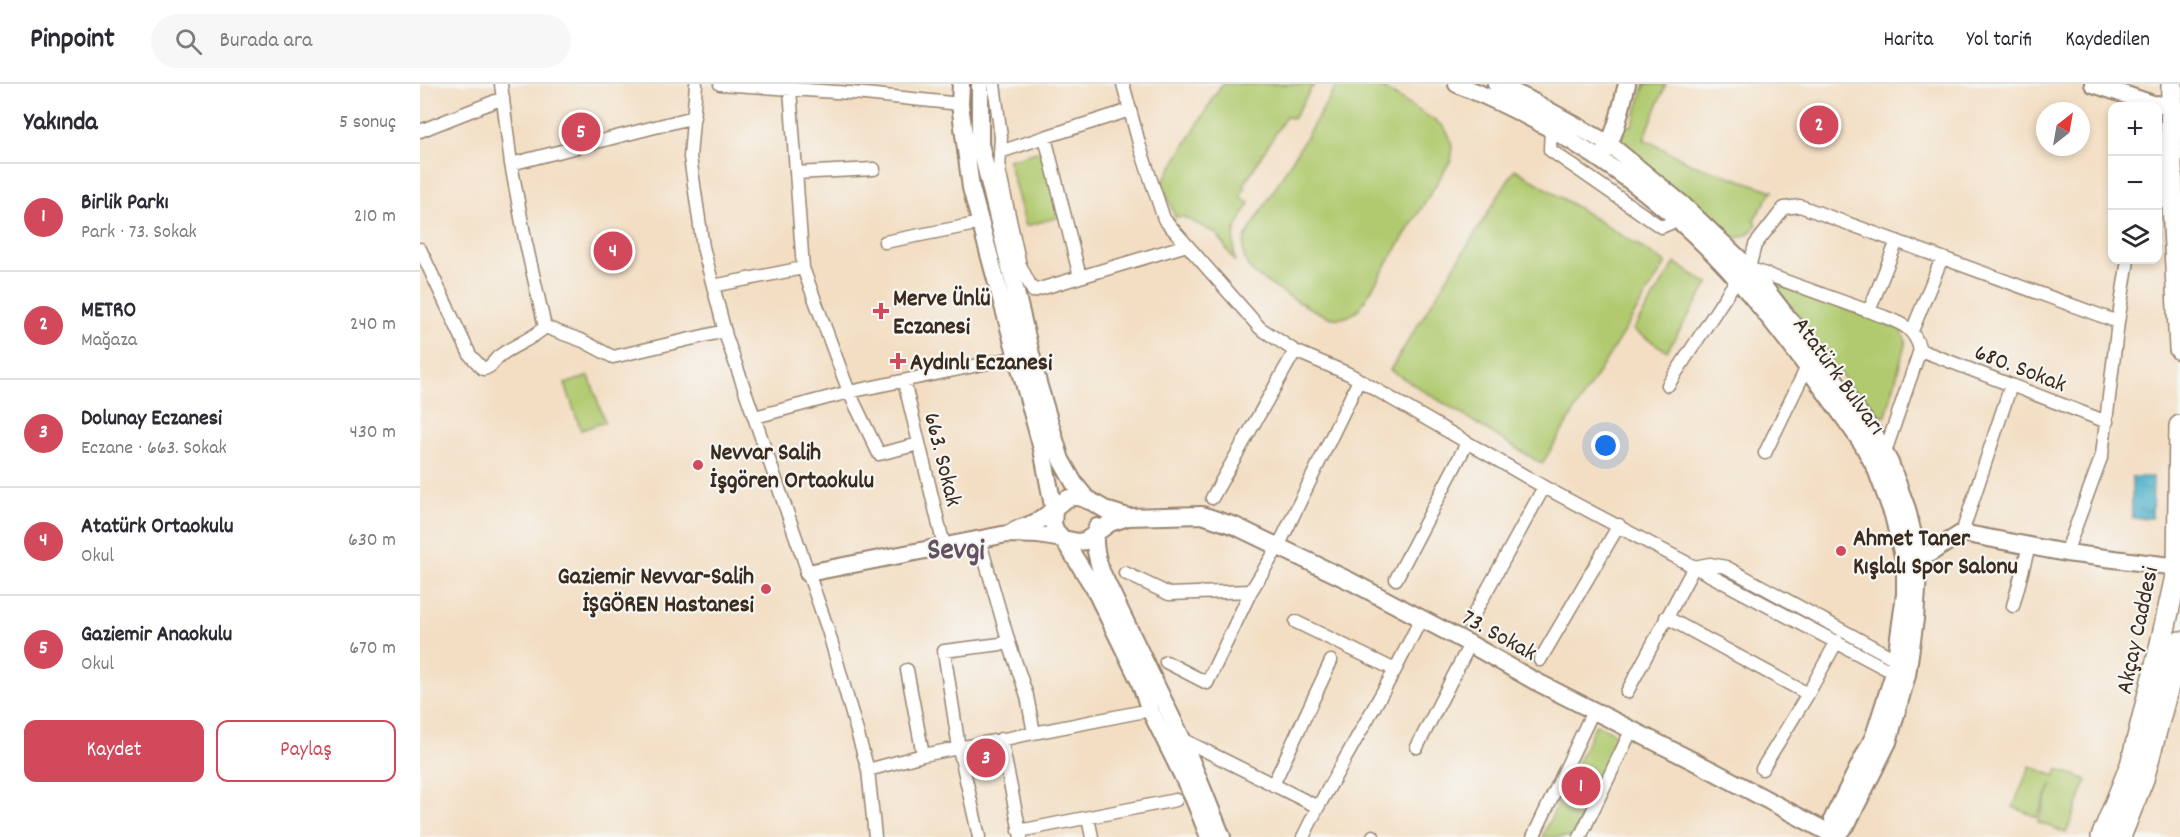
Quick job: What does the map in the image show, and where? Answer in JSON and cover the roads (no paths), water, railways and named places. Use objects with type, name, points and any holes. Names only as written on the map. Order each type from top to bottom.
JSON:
[{"type":"highway","points":[[2161,102],[2172,84]]},
{"type":"highway","points":[[2162,125],[2172,190],[2180,349]]},
{"type":"highway","name":"Akçay Caddesi","points":[[2120,837],[2143,779],[2171,654],[2178,567],[2180,426]]},
{"type":"highway","points":[[2091,837],[2171,654]]},
{"type":"highway","points":[[2132,837],[2165,745],[2175,703],[2171,654]]},
{"type":"highway","name":"Akçay Caddesi","points":[[2102,837],[2171,654]]},
{"type":"street","points":[[501,84],[511,164],[545,327]]},
{"type":"street","points":[[696,84],[690,157],[703,247],[725,331],[828,630],[868,770],[875,837]]},
{"type":"street","points":[[720,84],[790,89],[828,88],[960,104]]},
{"type":"street","points":[[961,84],[960,104],[971,189],[1042,449],[1054,510],[1053,524],[1094,588],[1194,799],[1209,837]]},
{"type":"street","points":[[980,84],[980,144],[1026,294]]},
{"type":"street","points":[[994,84],[1001,137],[999,170],[1026,294],[1038,383],[1061,460],[1074,483],[1093,504],[1099,517],[1095,531],[1096,553],[1101,571],[1183,741],[1222,837]]},
{"type":"street","points":[[1123,84],[1140,147],[1164,219],[1260,327],[1295,351],[1359,380],[1544,487],[1837,641],[1896,667]]},
{"type":"street","name":"Atatürk Bulvarı","points":[[1457,84],[1605,151],[1678,220],[1743,273],[1862,443],[1876,469],[1912,562],[1883,734]]},
{"type":"street","name":"Atatürk Bulvarı","points":[[1496,84],[1538,105],[1683,205],[1819,358],[1885,452],[1907,509],[1915,619],[1907,675],[1883,734],[1833,818],[1836,837]]},
{"type":"street","points":[[1605,151],[1627,84]]},
{"type":"street","points":[[2093,84],[2150,102]]},
{"type":"street","points":[[790,89],[803,268],[849,392],[879,454],[919,444]]},
{"type":"street","points":[[420,131],[503,98]]},
{"type":"street","points":[[1000,152],[1130,110]]},
{"type":"street","points":[[511,164],[694,117]]},
{"type":"street","points":[[1551,128],[1550,150],[1661,227],[1678,220]]},
{"type":"street","points":[[1045,137],[1080,277]]},
{"type":"street","points":[[796,173],[874,169]]},
{"type":"street","points":[[1668,385],[1743,273],[1755,244],[1784,208],[1800,206],[2118,321]]},
{"type":"street","points":[[885,242],[981,223]]},
{"type":"street","points":[[1869,311],[1897,241]]},
{"type":"street","points":[[1026,294],[1187,245]]},
{"type":"street","points":[[420,249],[470,355],[483,369],[488,369],[497,357],[532,338],[545,327]]},
{"type":"street","points":[[1912,331],[1942,258]]},
{"type":"street","points":[[2066,553],[2102,454],[2127,264]]},
{"type":"street","points":[[713,286],[803,268]]},
{"type":"street","points":[[1743,273],[1869,311],[1904,324],[1912,331],[1918,340],[1920,350],[1885,452]]},
{"type":"street","points":[[545,327],[583,341],[613,357],[725,331]]},
{"type":"street","name":"680. Sokak","points":[[1920,350],[2107,422]]},
{"type":"street","points":[[1212,498],[1295,351]]},
{"type":"street","points":[[755,417],[849,392],[1017,357]]},
{"type":"street","points":[[1765,453],[1807,367]]},
{"type":"street","points":[[1166,662],[1207,683],[1251,591],[1280,543],[1359,380]]},
{"type":"street","name":"663. Sokak","points":[[904,381],[944,546]]},
{"type":"street","points":[[1962,533],[2011,385]]},
{"type":"street","points":[[1396,579],[1467,443]]},
{"type":"street","points":[[1469,623],[1544,487]]},
{"type":"street","points":[[808,573],[1007,534],[1037,522],[1068,497],[1087,499],[1106,510],[1128,517]]},
{"type":"street","name":"73. Sokak","points":[[1128,517],[1202,515],[1280,543],[1533,680],[1632,729],[1836,837]]},
{"type":"street","points":[[1007,534],[1038,535],[1078,542],[1085,541],[1095,531],[1110,523],[1128,517]]},
{"type":"street","points":[[1540,660],[1619,525]]},
{"type":"street","points":[[1912,562],[1962,533],[2066,553],[2178,567]]},
{"type":"street","points":[[979,539],[1027,696],[1034,733]]},
{"type":"street","points":[[2013,606],[2029,546]]},
{"type":"street","points":[[1694,567],[1710,564],[1726,567],[1896,667]]},
{"type":"street","points":[[1627,692],[1694,567]]},
{"type":"street","points":[[1125,573],[1169,594],[1251,591]]},
{"type":"street","points":[[1666,617],[1808,694]]},
{"type":"street","points":[[1303,837],[1395,670],[1420,619]]},
{"type":"street","points":[[1296,622],[1395,670]]},
{"type":"street","points":[[1762,769],[1837,641]]},
{"type":"street","points":[[979,837],[959,748],[944,651],[1009,643]]},
{"type":"street","points":[[1417,747],[1470,644]]},
{"type":"street","points":[[1273,785],[1331,662]]},
{"type":"street","points":[[907,670],[923,755]]},
{"type":"street","points":[[868,770],[923,755],[1150,710]]},
{"type":"street","points":[[1533,837],[1593,711]]},
{"type":"street","points":[[1580,837],[1632,729]]},
{"type":"street","points":[[1001,739],[1020,834],[1176,800]]},
{"type":"street","points":[[1183,741],[1318,807]]},
{"type":"street","points":[[1088,818],[1092,837]]},
{"type":"water","points":[[2132,477],[2153,477],[2152,518],[2132,518]]},
{"type":"place","name":"METRO","points":[[1819,125]]},
{"type":"place","name":"Gaziemir Anaokulu","points":[[581,132]]},
{"type":"place","name":"Atatürk Ortaokulu","points":[[613,251]]},
{"type":"place","name":"Merve Ünlü Eczanesi","points":[[881,311]]},
{"type":"place","name":"Aydınlı Eczanesi","points":[[898,361]]},
{"type":"place","name":"Nevvar Salih İşgören Ortaokulu","points":[[698,465]]},
{"type":"place","name":"Ahmet Taner Kışlalı Spor Salonu","points":[[1841,551]]},
{"type":"place","name":"Gaziemir Nevvar-Salih İŞGÖREN Hastanesi","points":[[766,589]]},
{"type":"place","name":"Dolunay Eczanesi","points":[[986,758]]},
{"type":"place","name":"Birlik Parkı","points":[[1581,786]]},
{"type":"district","name":"Sevgi","points":[[956,548]]}]
